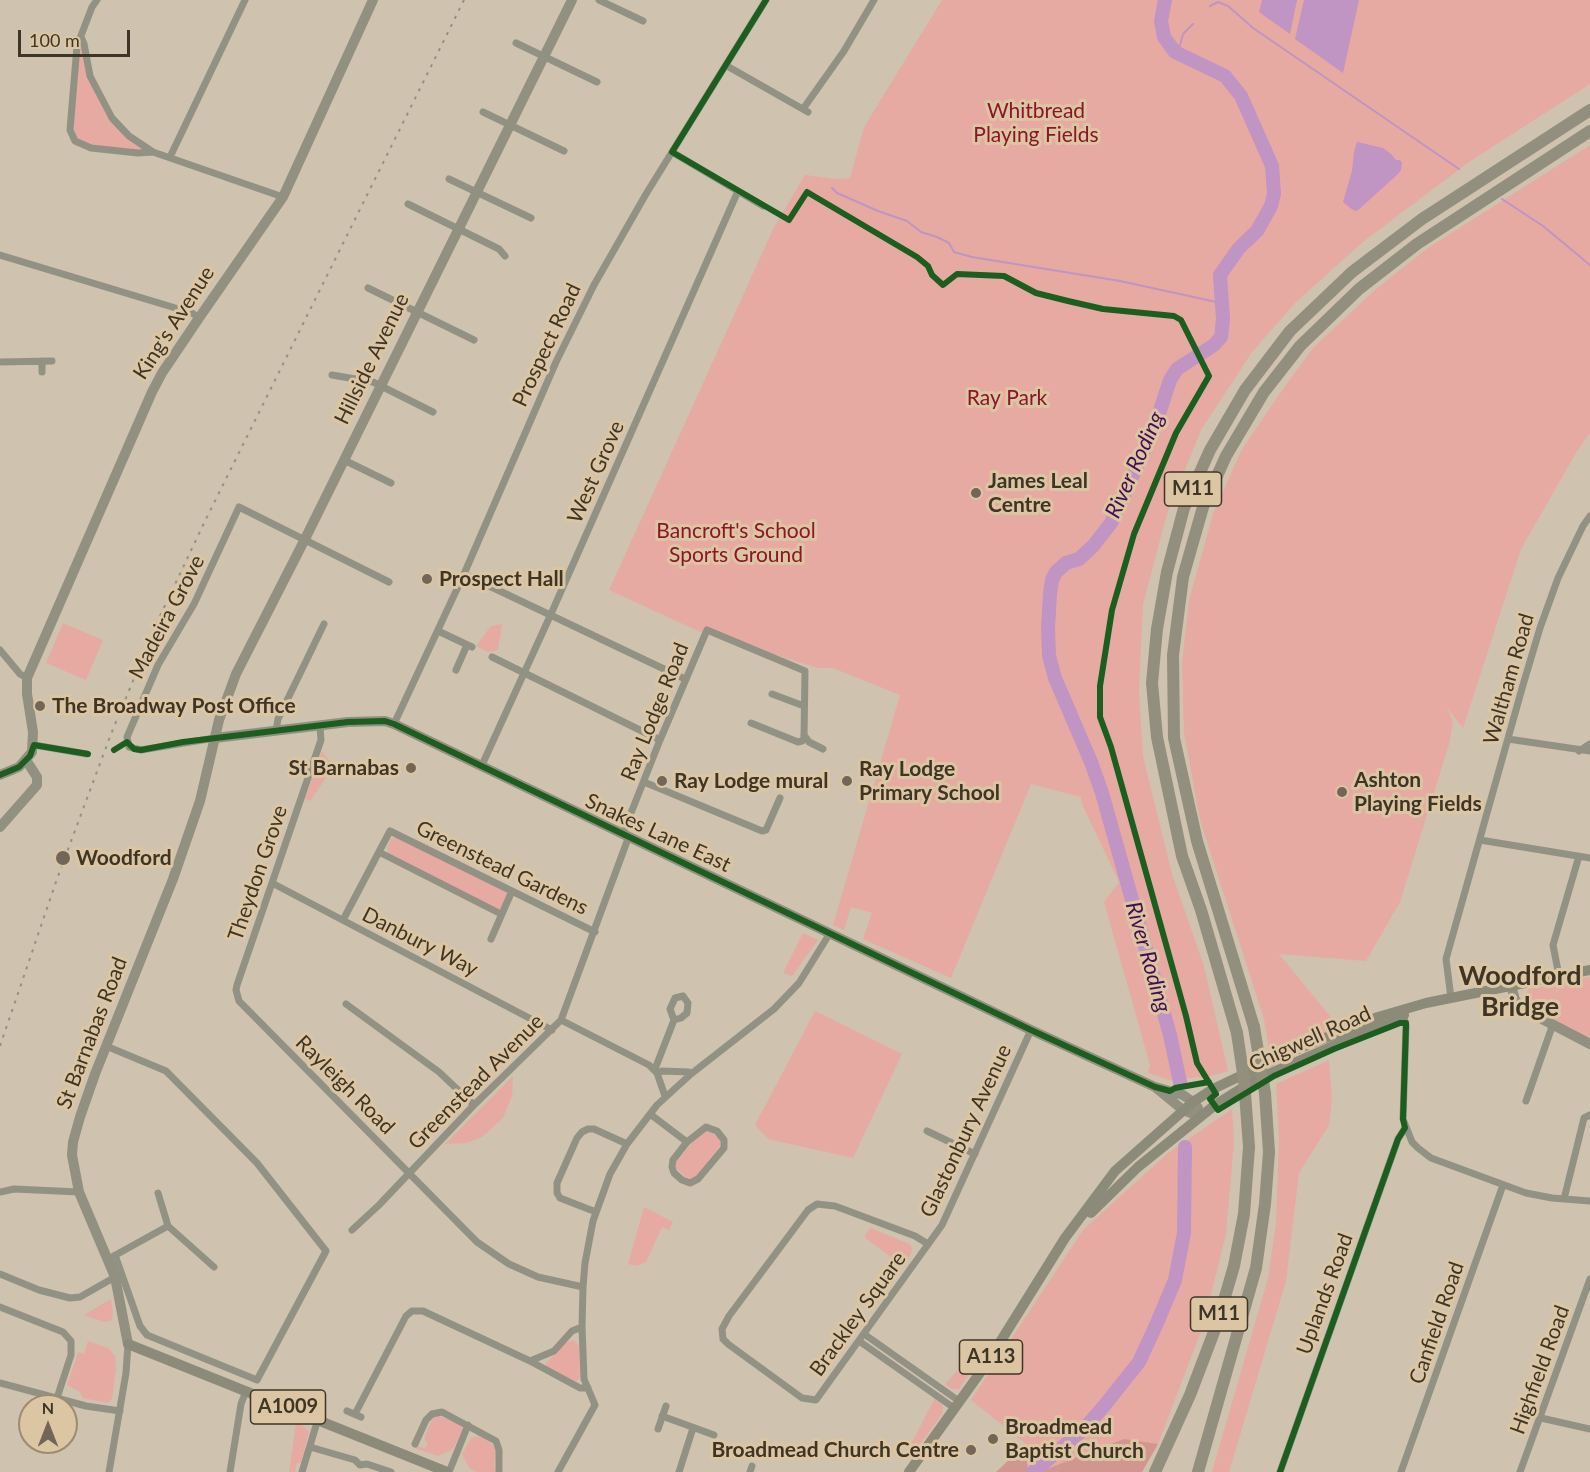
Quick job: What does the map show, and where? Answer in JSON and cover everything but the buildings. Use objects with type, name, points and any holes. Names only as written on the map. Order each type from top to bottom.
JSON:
[{"type":"highway","name":"M11","points":[[1155,1472],[1190,1395],[1234,1266],[1244,1214],[1249,1147],[1244,1080],[1236,1033],[1201,910],[1182,856],[1157,737],[1152,683],[1157,629],[1167,572],[1184,508],[1210,450],[1245,390],[1290,331],[1352,272],[1422,219],[1590,110]]},
{"type":"highway","name":"M11","points":[[1198,1472],[1256,1268],[1265,1204],[1269,1152],[1265,1093],[1254,1027],[1197,841],[1174,738],[1173,655],[1183,577],[1203,507],[1226,456],[1253,410],[1300,346],[1359,289],[1417,244],[1590,131]]},
{"type":"main road","name":"Chigwell Road","points":[[909,1472],[987,1362],[1065,1238],[1115,1171],[1193,1102],[1213,1089],[1295,1050],[1347,1029],[1438,1001],[1590,970]]},
{"type":"main road","name":"Chigwell Road","points":[[1065,1238],[1138,1167],[1199,1116],[1255,1080],[1403,1012]]},
{"type":"main road","name":"A1009","points":[[128,1344],[448,1472]]},
{"type":"street","points":[[97,0],[77,46],[70,118],[71,135],[81,146],[138,153],[153,152]]},
{"type":"street","points":[[170,157],[245,0]]},
{"type":"street","name":"King's Avenue","points":[[27,678],[152,392],[198,318],[283,197],[373,0]]},
{"type":"street","name":"Hillside Avenue","points":[[215,738],[236,674],[572,0]]},
{"type":"street","points":[[599,0],[643,21]]},
{"type":"street","name":"Prospect Road","points":[[394,724],[464,574],[578,315],[672,152],[766,0]]},
{"type":"street","points":[[727,66],[806,111],[874,0]]},
{"type":"street","points":[[81,37],[90,76],[112,118],[129,136],[153,152],[283,197]]},
{"type":"street","points":[[516,43],[597,82]]},
{"type":"street","points":[[483,112],[564,151]]},
{"type":"street","points":[[672,152],[763,206]]},
{"type":"street","points":[[449,179],[531,218]]},
{"type":"street","name":"West Grove","points":[[482,765],[738,191]]},
{"type":"street","points":[[408,204],[499,249],[505,256]]},
{"type":"street","points":[[0,255],[192,313],[198,318]]},
{"type":"street","points":[[368,288],[474,340]]},
{"type":"street","points":[[42,361],[42,372]]},
{"type":"street","points":[[0,362],[52,361]]},
{"type":"street","points":[[332,375],[373,382],[433,412]]},
{"type":"street","points":[[344,460],[391,483]]},
{"type":"street","name":"Madeira Grove","points":[[127,742],[128,732],[158,665],[194,603],[242,500]]},
{"type":"street","points":[[239,507],[389,582]]},
{"type":"street","name":"Waltham Road","points":[[1451,998],[1446,958],[1540,628],[1558,578],[1589,521]]},
{"type":"street","points":[[464,574],[685,679]]},
{"type":"street","points":[[276,731],[278,719],[324,624]]},
{"type":"street","name":"Ray Lodge Road","points":[[626,835],[660,740],[685,679],[706,632],[709,630],[805,671],[804,736]]},
{"type":"street","points":[[438,631],[469,646],[456,670]]},
{"type":"street","points":[[0,650],[20,674],[27,678],[34,745],[26,760],[19,767],[1,774]]},
{"type":"street","points":[[492,657],[660,740]]},
{"type":"street","points":[[772,694],[804,706]]},
{"type":"street","name":"Snakes Lane East","points":[[127,742],[134,749],[141,750],[215,738],[358,722],[385,721],[394,724],[1030,1030],[1155,1087],[1183,1095],[1193,1102]]},
{"type":"street","points":[[751,723],[798,742],[802,741],[804,736],[823,749]]},
{"type":"street","name":"Theydon Grove","points":[[237,994],[237,985],[321,740],[320,727]]},
{"type":"street","name":"St Barnabas Road","points":[[128,1344],[111,1257],[86,1214],[79,1192],[72,1155],[73,1142],[91,1085],[170,888],[201,801],[215,738]]},
{"type":"street","points":[[1508,739],[1590,751]]},
{"type":"street","points":[[1579,751],[1590,744]]},
{"type":"street","points":[[34,745],[87,754]]},
{"type":"street","points":[[0,826],[37,785],[37,777],[26,760]]},
{"type":"street","points":[[644,782],[762,831],[766,830],[780,798]]},
{"type":"street","name":"Greenstead Gardens","points":[[343,920],[388,832],[391,831],[595,932]]},
{"type":"street","name":"Greenstead Avenue","points":[[352,1230],[561,1020],[595,932],[626,835]]},
{"type":"street","points":[[1480,840],[1590,858]]},
{"type":"street","points":[[379,852],[501,914]]},
{"type":"street","points":[[1559,976],[1553,945],[1579,856]]},
{"type":"street","name":"Danbury Way","points":[[272,883],[552,1030]]},
{"type":"street","points":[[491,939],[512,891]]},
{"type":"street","points":[[558,1472],[595,1405],[584,1379],[583,1287],[585,1263],[596,1212],[610,1174],[627,1144],[665,1096],[774,1009],[799,983],[830,933]]},
{"type":"street","points":[[1511,985],[1515,1000],[1523,1009],[1590,1044]]},
{"type":"street","name":"Rayleigh Road","points":[[237,994],[244,1006],[477,1242],[509,1264],[538,1277],[583,1287]]},
{"type":"street","points":[[346,1004],[439,1072],[474,1105]]},
{"type":"street","points":[[1403,1012],[1406,1026],[1403,1119],[1412,1142],[1431,1158],[1526,1193],[1590,1201]]},
{"type":"street","points":[[561,1020],[656,1071],[689,1071],[691,1074]]},
{"type":"street","points":[[665,1096],[656,1071],[674,1020]]},
{"type":"street","points":[[1526,1101],[1553,1024]]},
{"type":"street","name":"Glastonbury Avenue","points":[[928,1244],[942,1225],[1030,1030]]},
{"type":"street","points":[[106,1046],[166,1071],[257,1163],[326,1251],[257,1380],[241,1404],[230,1472]]},
{"type":"street","name":"Snakes Lane East","points":[[1155,1087],[1183,1110]]},
{"type":"street","points":[[1183,1110],[1199,1116],[1198,1108],[1193,1102]]},
{"type":"street","points":[[650,1114],[687,1142]]},
{"type":"street","points":[[1564,1199],[1584,1118],[1590,1115]]},
{"type":"street","points":[[706,1127],[712,1128],[722,1136],[725,1144],[699,1179],[690,1183],[674,1173],[672,1167],[673,1160],[687,1142],[706,1127]]},
{"type":"street","name":"Uplands Road","points":[[1280,1472],[1398,1139],[1405,1128]]},
{"type":"street","points":[[596,1212],[560,1198],[557,1193],[557,1183],[573,1147],[582,1132],[588,1129],[602,1131],[627,1144]]},
{"type":"street","points":[[927,1131],[975,1154]]},
{"type":"street","name":"Canfield Road","points":[[1401,1472],[1503,1185]]},
{"type":"street","points":[[0,1192],[14,1189],[79,1192]]},
{"type":"street","points":[[158,1193],[168,1226],[214,1267]]},
{"type":"street","name":"Brackley Square","points":[[818,1204],[835,1206],[915,1236],[928,1244],[816,1400],[806,1400],[723,1339],[722,1329],[729,1316],[808,1210],[818,1204]]},
{"type":"street","points":[[168,1226],[111,1257],[140,1326],[147,1335],[257,1380]]},
{"type":"street","points":[[0,1274],[70,1298],[80,1297],[115,1277]]},
{"type":"street","name":"Highfield Road","points":[[1520,1472],[1590,1279]]},
{"type":"street","points":[[0,1307],[63,1332],[71,1341],[71,1355],[58,1394]]},
{"type":"street","points":[[347,1411],[358,1415],[406,1316],[412,1311],[423,1311],[530,1361],[580,1388],[588,1388]]},
{"type":"street","points":[[530,1361],[554,1351],[572,1331],[582,1327]]},
{"type":"street","points":[[864,1334],[957,1405]]},
{"type":"street","points":[[859,1341],[957,1405]]},
{"type":"street","points":[[109,1472],[128,1361],[128,1344]]},
{"type":"street","points":[[0,1383],[42,1394]]},
{"type":"street","points":[[78,1402],[120,1411]]},
{"type":"street","points":[[658,1429],[666,1406]]},
{"type":"street","points":[[416,1444],[426,1420],[432,1414],[442,1412],[496,1441],[500,1450],[499,1472]]},
{"type":"street","points":[[662,1416],[714,1435]]},
{"type":"street","points":[[1541,1418],[1590,1429]]},
{"type":"street","points":[[302,1472],[318,1419]]},
{"type":"street","points":[[448,1472],[468,1425]]},
{"type":"street","points":[[679,1472],[693,1428]]},
{"type":"street","points":[[310,1447],[348,1458],[361,1468],[367,1464],[391,1472]]},
{"type":"green space","points":[[942,0],[1590,0],[1590,84],[1469,162],[1364,241],[1296,302],[1252,352],[1201,430],[1167,514],[1143,604],[1139,692],[1143,756],[1172,874],[1204,966],[1228,1071],[1211,1076],[1169,1080],[1148,1073],[1150,1065],[1104,902],[1119,882],[1082,804],[1081,797],[1031,784],[951,978],[863,939],[872,913],[851,907],[844,930],[833,925],[900,695],[833,668],[818,668],[698,631],[609,590],[774,227],[805,175],[837,179],[850,178],[864,127]]},
{"type":"green space","points":[[79,46],[82,46],[91,84],[103,109],[114,125],[142,148],[142,151],[91,145],[81,142],[76,137],[73,126]]},
{"type":"green space","points":[[1590,145],[1590,433],[1577,451],[1521,549],[1463,728],[1447,708],[1453,722],[1449,744],[1400,902],[1366,961],[1279,954],[1335,1022],[1334,1029],[1270,1056],[1264,1019],[1200,820],[1184,733],[1182,663],[1189,600],[1213,514],[1241,451],[1313,348],[1376,289],[1428,248]]},
{"type":"green space","points":[[63,623],[103,640],[86,680],[46,663]]},
{"type":"green space","points":[[502,624],[498,650],[488,652],[476,646],[491,626]]},
{"type":"green space","points":[[322,751],[334,766],[310,801],[305,799]]},
{"type":"green space","points":[[391,838],[400,838],[510,893],[500,911],[388,853]]},
{"type":"green space","points":[[803,933],[818,940],[792,976],[783,973]]},
{"type":"green space","points":[[1590,977],[1590,1040],[1525,1002],[1524,997],[1529,989]]},
{"type":"green space","points":[[815,1011],[902,1054],[853,1158],[768,1139],[755,1125]]},
{"type":"green space","points":[[1329,1060],[1332,1100],[1329,1125],[1299,1173],[1286,1281],[1229,1472],[1212,1472],[1268,1278],[1276,1223],[1279,1138],[1276,1084]]},
{"type":"green space","points":[[513,1076],[512,1096],[503,1118],[482,1137],[467,1143],[445,1144]]},
{"type":"green space","points":[[1232,1109],[1234,1142],[1226,1234],[1203,1326],[1158,1444],[1124,1440],[1039,1472],[1028,1472],[1026,1444],[971,1400],[1083,1230],[1167,1154]]},
{"type":"green space","points":[[708,1130],[720,1139],[720,1146],[696,1176],[688,1179],[676,1168],[676,1163],[703,1131]]},
{"type":"green space","points":[[644,1207],[673,1222],[669,1230],[662,1227],[646,1262],[637,1266],[628,1264]]},
{"type":"green space","points":[[870,1228],[910,1244],[911,1254],[903,1266],[864,1237]]},
{"type":"green space","points":[[111,1299],[113,1314],[111,1321],[104,1322],[84,1315]]},
{"type":"green space","points":[[574,1340],[579,1346],[580,1377],[576,1382],[546,1367],[546,1363],[567,1342]]},
{"type":"green space","points":[[88,1341],[108,1348],[115,1356],[116,1368],[112,1399],[107,1403],[83,1398],[80,1392],[67,1385],[78,1352],[84,1354]]},
{"type":"green space","points":[[983,1343],[987,1347],[959,1389],[952,1389],[945,1384]]},
{"type":"green space","points":[[935,1398],[943,1406],[942,1414],[916,1450],[910,1446]]},
{"type":"green space","points":[[437,1415],[461,1425],[463,1429],[453,1449],[438,1456],[415,1448],[417,1446],[425,1448],[428,1444],[425,1436],[433,1417]]},
{"type":"green space","points":[[296,1423],[309,1432],[301,1463],[297,1463],[295,1472],[289,1472]]},
{"type":"green space","points":[[479,1436],[495,1447],[496,1472],[477,1472],[469,1468],[462,1454],[471,1438]]},
{"type":"shaded area","points":[[1262,0],[1297,0],[1290,34],[1259,12]]},
{"type":"shaded area","points":[[1304,0],[1359,0],[1343,73],[1295,39]]},
{"type":"shaded area","points":[[1357,142],[1383,148],[1402,163],[1398,174],[1357,211],[1343,202]]},
{"type":"shaded area","points":[[1124,1439],[1158,1444],[1142,1472],[1039,1472]]},
{"type":"shaded area","points":[[1026,1444],[1028,1472],[996,1472]]},
{"type":"waterway","name":"River Roding","points":[[1165,0],[1161,21],[1164,37],[1175,52],[1225,76],[1241,96],[1272,166],[1274,194],[1271,206],[1257,231],[1239,248],[1220,275],[1223,319],[1221,337],[1214,345],[1177,369],[1170,380],[1155,426],[1111,523],[1093,546],[1079,559],[1066,563],[1056,572],[1052,580],[1048,628],[1049,656],[1055,678],[1102,793],[1170,1035],[1180,1082]]},
{"type":"waterway","points":[[1210,6],[1218,2],[1228,6],[1253,28],[1459,169]]},
{"type":"waterway","points":[[1178,53],[1183,34],[1193,24]]},
{"type":"waterway","points":[[832,188],[837,193],[907,221],[921,232],[949,243],[954,252],[972,257],[1120,281],[1221,303]]},
{"type":"waterway","points":[[1502,199],[1543,226],[1590,265]]},
{"type":"waterway","name":"River Roding","points":[[1033,1472],[1084,1429],[1139,1362],[1175,1280],[1184,1233],[1185,1147]]},
{"type":"railway","points":[[0,1046],[57,879],[111,734],[159,618],[464,0]]},
{"type":"cycle path","points":[[766,0],[672,152],[789,220],[807,192],[917,257],[928,266],[932,275],[943,285],[957,274],[1004,276],[1036,293],[1068,301],[1103,309],[1174,316],[1181,320],[1209,376],[1176,433],[1134,534],[1112,610],[1100,686],[1100,717],[1111,747],[1197,1063],[1216,1094],[1210,1099],[1218,1110],[1274,1076],[1334,1049],[1400,1023],[1406,1023],[1403,1119],[1405,1128],[1398,1139],[1280,1472]]},
{"type":"cycle path","points":[[114,750],[127,742],[134,749],[141,750],[183,742],[348,722],[385,721],[1155,1087],[1170,1091],[1209,1082]]},
{"type":"cycle path","points":[[0,775],[19,767],[30,756],[34,745],[88,754]]},
{"type":"place","name":"James Leal Centre","points":[[976,493]]},
{"type":"place","name":"Prospect Hall","points":[[427,579]]},
{"type":"place","name":"The Broadway Post Office","points":[[40,706]]},
{"type":"place","name":"St Barnabas","points":[[411,768]]},
{"type":"place","name":"Ray Lodge mural","points":[[662,781]]},
{"type":"place","name":"Ray Lodge Primary School","points":[[847,781]]},
{"type":"place","name":"Ashton Playing Fields","points":[[1342,792]]},
{"type":"place","name":"Woodford","points":[[63,858]]},
{"type":"place","name":"Broadmead Baptist Church","points":[[993,1439]]},
{"type":"place","name":"Broadmead Church Centre","points":[[971,1450]]},
{"type":"district","name":"Woodford Bridge","points":[[1520,992]]},
{"type":"park label","name":"Whitbread Playing Fields","points":[[1036,123]]},
{"type":"park label","name":"Ray Park","points":[[1007,398]]},
{"type":"park label","name":"Bancroft's School Sports Ground","points":[[736,543]]}]
